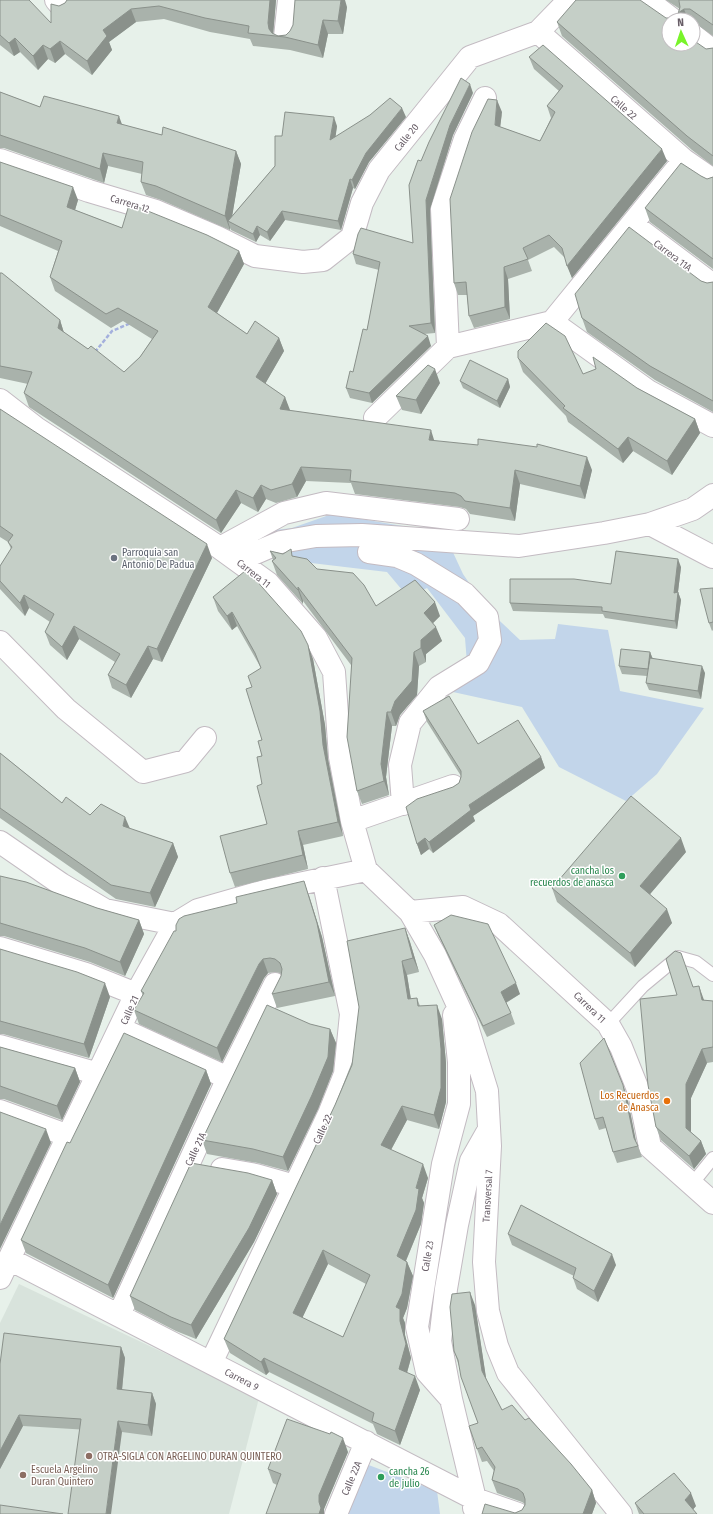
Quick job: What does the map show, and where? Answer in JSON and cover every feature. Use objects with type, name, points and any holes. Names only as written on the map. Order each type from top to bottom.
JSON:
[{"type":"street","points":[[285,37],[289,0]]},
{"type":"street","name":"Calle 20","points":[[255,256],[303,262],[323,260],[352,237],[362,203],[379,170],[470,56],[538,32],[569,0]]},
{"type":"street","points":[[647,0],[663,12]]},
{"type":"street","name":"Calle 22","points":[[538,32],[684,160],[713,180]]},
{"type":"street","points":[[701,41],[713,51]]},
{"type":"street","points":[[448,347],[442,209],[465,138],[486,98]]},
{"type":"street","name":"Carrera 12","points":[[0,160],[156,212],[217,237],[255,256]]},
{"type":"street","points":[[375,418],[448,347],[552,322],[684,160]]},
{"type":"street","name":"Carrera 11A","points":[[632,224],[713,285]]},
{"type":"street","points":[[552,322],[648,391],[713,426]]},
{"type":"street","name":"Carrera 11","points":[[0,400],[36,428],[239,560],[268,583],[316,638],[334,672],[340,757],[352,821],[366,870]]},
{"type":"street","points":[[239,560],[281,542],[316,536],[362,535],[519,546],[650,524],[693,509],[713,495]]},
{"type":"street","points":[[220,548],[284,513],[326,503],[458,519]]},
{"type":"street","points":[[650,524],[713,557]]},
{"type":"street","points":[[369,552],[397,556],[416,564],[465,594],[487,617],[490,640],[478,662],[439,687],[410,723],[400,765],[402,804]]},
{"type":"street","points":[[0,642],[66,710],[143,772],[186,761],[205,738]]},
{"type":"street","points":[[352,821],[453,786]]},
{"type":"street","points":[[0,842],[61,884],[105,910],[175,924]]},
{"type":"street","name":"Calle 21","points":[[5,1269],[121,1029],[136,994],[175,924],[198,910],[265,891],[366,870]]},
{"type":"street","name":"Transversal 7","points":[[366,870],[410,912],[451,988],[471,1037],[487,1091],[490,1146],[484,1262],[488,1311],[497,1346],[508,1373],[621,1514]]},
{"type":"street","name":"Calle 22","points":[[211,1363],[329,1114],[345,1074],[351,1014],[324,878]]},
{"type":"street","name":"Carrera 11","points":[[410,912],[463,907],[499,924],[608,1024],[621,1047],[639,1092],[650,1147],[713,1203]]},
{"type":"street","points":[[0,948],[86,974],[136,994]]},
{"type":"street","name":"Calle 21A","points":[[119,1316],[228,1078],[276,984]]},
{"type":"street","name":"Calle 23","points":[[451,988],[460,1062],[459,1104],[442,1164],[417,1327],[427,1372],[451,1400],[474,1506]]},
{"type":"street","points":[[121,1029],[228,1078]]},
{"type":"street","points":[[0,1046],[99,1074]]},
{"type":"street","points":[[0,1111],[69,1136]]},
{"type":"street","points":[[451,1400],[440,1341],[446,1289],[457,1225],[471,1161],[489,1130]]},
{"type":"street","points":[[189,1163],[256,1175],[295,1186]]},
{"type":"street","name":"Carrera 9","points":[[5,1269],[119,1316],[366,1442],[474,1506],[518,1514]]},
{"type":"street","name":"Calle 22A","points":[[336,1514],[366,1442]]},
{"type":"lane","points":[[608,1024],[643,986],[678,957],[696,962],[713,975]]},
{"type":"lane","points":[[692,1184],[713,1158]]},
{"type":"path","points":[[92,357],[112,331],[133,322]]},
{"type":"shaded area","points":[[332,514],[444,533],[463,574],[487,609],[520,640],[555,639],[558,624],[608,630],[620,691],[704,708],[657,774],[626,801],[559,767],[522,707],[453,692],[467,663],[465,638],[427,588],[408,597],[387,572],[269,558],[248,544],[266,531],[292,528]]},
{"type":"shaded area","points":[[19,1284],[259,1398],[229,1514],[0,1514],[0,1323]]},
{"type":"shaded area","name":"cancha 26 de julio","points":[[366,1464],[437,1491],[440,1514],[345,1514]]},
{"type":"building","points":[[0,0],[29,0],[51,23],[51,4],[59,6],[67,0],[270,0],[268,23],[269,29],[272,33],[278,36],[286,35],[293,25],[295,0],[341,0],[338,21],[323,20],[318,45],[285,37],[248,33],[249,26],[205,18],[159,6],[131,9],[103,30],[107,36],[87,61],[60,41],[50,49],[43,45],[33,56],[15,38],[9,43],[0,35]]},
{"type":"building","points":[[576,0],[640,0],[661,15],[661,52],[701,52],[701,46],[706,49],[713,48],[713,156],[687,136],[557,22]]},
{"type":"building","points":[[679,0],[713,0],[713,25],[701,17],[701,12],[684,9],[678,12],[680,7]]},
{"type":"building","points":[[543,45],[662,149],[567,266],[562,248],[549,235],[523,248],[528,259],[504,267],[505,307],[469,316],[466,282],[454,283],[450,199],[472,132],[488,99],[497,100],[495,125],[540,141],[555,112],[547,106],[563,86],[529,57]]},
{"type":"building","points":[[461,78],[470,84],[450,125],[426,200],[431,323],[409,326],[428,336],[369,393],[346,388],[350,371],[353,372],[363,329],[367,330],[380,262],[353,254],[358,234],[361,228],[413,243],[409,185],[418,160],[421,161]]},
{"type":"building","points":[[0,92],[40,107],[44,96],[119,116],[117,123],[162,135],[163,127],[236,151],[225,216],[156,186],[141,182],[143,162],[103,153],[100,169],[0,135]]},
{"type":"building","points":[[390,98],[402,108],[366,153],[352,180],[350,179],[338,221],[282,211],[267,232],[257,226],[253,234],[228,221],[275,166],[275,136],[282,136],[285,112],[334,117],[330,140],[370,115]]},
{"type":"building","points":[[0,162],[73,187],[67,207],[122,228],[129,205],[138,207],[207,235],[239,251],[208,307],[247,334],[255,321],[279,338],[256,377],[285,397],[280,409],[431,430],[429,440],[478,445],[478,439],[537,447],[537,444],[587,457],[580,486],[515,470],[510,508],[465,501],[461,496],[455,493],[350,481],[351,470],[301,467],[292,484],[271,490],[261,485],[253,498],[236,490],[216,520],[24,393],[32,372],[0,366],[0,273],[2,273],[60,320],[58,328],[88,349],[91,346],[124,372],[140,357],[158,331],[118,308],[106,314],[50,277],[62,241],[0,215]]},
{"type":"building","points":[[681,163],[707,179],[713,177],[713,259],[645,208]]},
{"type":"building","points":[[629,227],[701,281],[707,283],[713,282],[713,401],[650,366],[582,318],[575,294]]},
{"type":"building","points":[[546,323],[565,336],[583,374],[596,369],[593,357],[637,388],[695,419],[667,461],[628,437],[618,449],[563,408],[565,406],[518,358],[518,351]]},
{"type":"building","points":[[470,360],[508,379],[497,401],[460,381]]},
{"type":"building","points":[[428,365],[435,369],[416,400],[396,396]]},
{"type":"building","name":"Parroquia san Antonio De Padua","points":[[0,409],[207,544],[157,649],[148,646],[126,685],[108,675],[120,654],[74,626],[62,647],[45,632],[54,614],[24,595],[20,603],[0,581],[0,566],[12,547],[8,542],[13,535],[0,526]]},
{"type":"building","points":[[291,549],[292,556],[307,559],[317,569],[353,573],[364,585],[376,606],[415,580],[435,602],[424,613],[436,627],[421,640],[421,648],[414,652],[412,681],[395,701],[391,712],[387,712],[381,764],[384,781],[357,791],[347,737],[352,658],[298,587],[298,590],[272,561],[276,558],[270,551],[283,554]]},
{"type":"building","points":[[616,551],[678,559],[674,593],[678,592],[675,621],[602,611],[602,607],[510,603],[510,579],[574,579],[611,584]]},
{"type":"building","points":[[245,571],[254,578],[301,631],[308,645],[320,711],[323,745],[338,822],[298,831],[303,855],[230,873],[220,836],[267,824],[257,786],[262,784],[257,757],[262,756],[258,741],[262,740],[246,689],[252,687],[248,676],[261,668],[255,653],[232,612],[227,616],[213,597]]},
{"type":"building","points":[[713,588],[713,622],[709,623],[700,589]]},
{"type":"building","points":[[621,649],[650,652],[648,669],[619,666]]},
{"type":"building","points":[[650,658],[702,666],[698,691],[646,683]]},
{"type":"building","points":[[449,696],[478,744],[518,720],[541,757],[469,805],[471,810],[429,842],[425,838],[417,844],[406,807],[417,799],[453,787],[459,783],[461,777],[461,771],[423,711]]},
{"type":"building","points":[[0,753],[62,803],[66,797],[90,815],[101,804],[125,817],[123,826],[173,843],[150,893],[111,885],[0,808]]},
{"type":"building","name":"cancha los recuerdos de anasca","points":[[631,796],[681,838],[640,886],[667,909],[630,953],[552,888]]},
{"type":"building","points":[[0,876],[26,882],[97,908],[139,920],[120,962],[85,948],[0,923]]},
{"type":"building","points":[[304,881],[317,923],[329,982],[272,994],[281,976],[282,969],[280,963],[275,959],[263,959],[259,964],[217,1048],[134,1010],[144,993],[141,991],[174,931],[176,931],[176,925],[179,919],[184,916],[237,903],[236,897]]},
{"type":"building","points":[[451,915],[488,924],[516,983],[501,992],[511,1013],[483,1026],[434,925]]},
{"type":"building","points":[[405,928],[413,958],[402,961],[408,999],[417,998],[418,1006],[437,1005],[441,1049],[441,1088],[434,1115],[402,1106],[381,1145],[423,1164],[416,1188],[419,1189],[416,1210],[397,1256],[407,1262],[402,1294],[396,1307],[400,1309],[400,1321],[406,1344],[399,1369],[415,1376],[395,1431],[372,1421],[374,1413],[264,1358],[261,1362],[224,1339],[335,1105],[352,1065],[359,1007],[347,941]],"holes":[[[323,1250],[370,1275],[343,1337],[293,1313]]]},
{"type":"building","points":[[0,949],[77,972],[105,983],[84,1044],[0,1021]]},
{"type":"building","points":[[675,951],[681,953],[693,987],[699,986],[702,1000],[713,1001],[713,1047],[702,1049],[686,1084],[686,1128],[701,1141],[689,1156],[656,1127],[648,1085],[640,999],[677,995],[666,959]]},
{"type":"building","points":[[267,1005],[310,1024],[330,1029],[328,1057],[283,1157],[253,1149],[202,1140]]},
{"type":"building","points":[[124,1033],[206,1070],[108,1285],[21,1240],[67,1142],[70,1143]]},
{"type":"building","points":[[604,1038],[623,1085],[634,1138],[638,1146],[613,1152],[603,1117],[595,1119],[580,1063]]},
{"type":"building","points":[[0,1047],[75,1068],[57,1106],[0,1086]]},
{"type":"building","points":[[0,1112],[46,1129],[0,1225]]},
{"type":"building","points":[[191,1163],[248,1173],[272,1180],[249,1228],[191,1325],[171,1317],[130,1296]]},
{"type":"building","points":[[521,1205],[612,1254],[594,1291],[573,1278],[576,1268],[508,1234]]},
{"type":"building","points":[[470,1292],[482,1371],[502,1410],[512,1405],[525,1420],[529,1418],[571,1464],[592,1490],[583,1514],[482,1514],[485,1504],[515,1513],[522,1510],[525,1505],[525,1499],[523,1493],[518,1489],[492,1480],[495,1467],[482,1447],[477,1449],[469,1426],[478,1423],[461,1377],[458,1360],[454,1351],[450,1307],[452,1294]]},
{"type":"building","points":[[4,1333],[121,1347],[117,1389],[152,1393],[148,1425],[118,1421],[106,1514],[68,1514],[81,1419],[19,1415],[0,1451],[0,1364]]},
{"type":"building","points":[[287,1419],[330,1434],[331,1432],[343,1438],[319,1495],[321,1508],[319,1514],[266,1514],[281,1474],[268,1469]]},
{"type":"building","points":[[674,1473],[691,1493],[685,1500],[697,1514],[644,1514],[635,1503]]},
{"type":"building","points":[[0,1505],[63,1514],[0,1514]]},
{"type":"place","name":"Parroquia san Antonio De Padua","points":[[114,558]]},
{"type":"place","name":"cancha los recuerdos de anasca","points":[[622,876]]},
{"type":"place","name":"Los Recuerdos de Anasca","points":[[667,1101]]},
{"type":"place","name":"OTRA-SIGLA CON ARGELINO DURAN QUINTERO","points":[[89,1456]]},
{"type":"place","name":"Escuela Argelino Duran Quintero","points":[[23,1475]]},
{"type":"place","name":"cancha 26 de julio","points":[[381,1477]]}]
